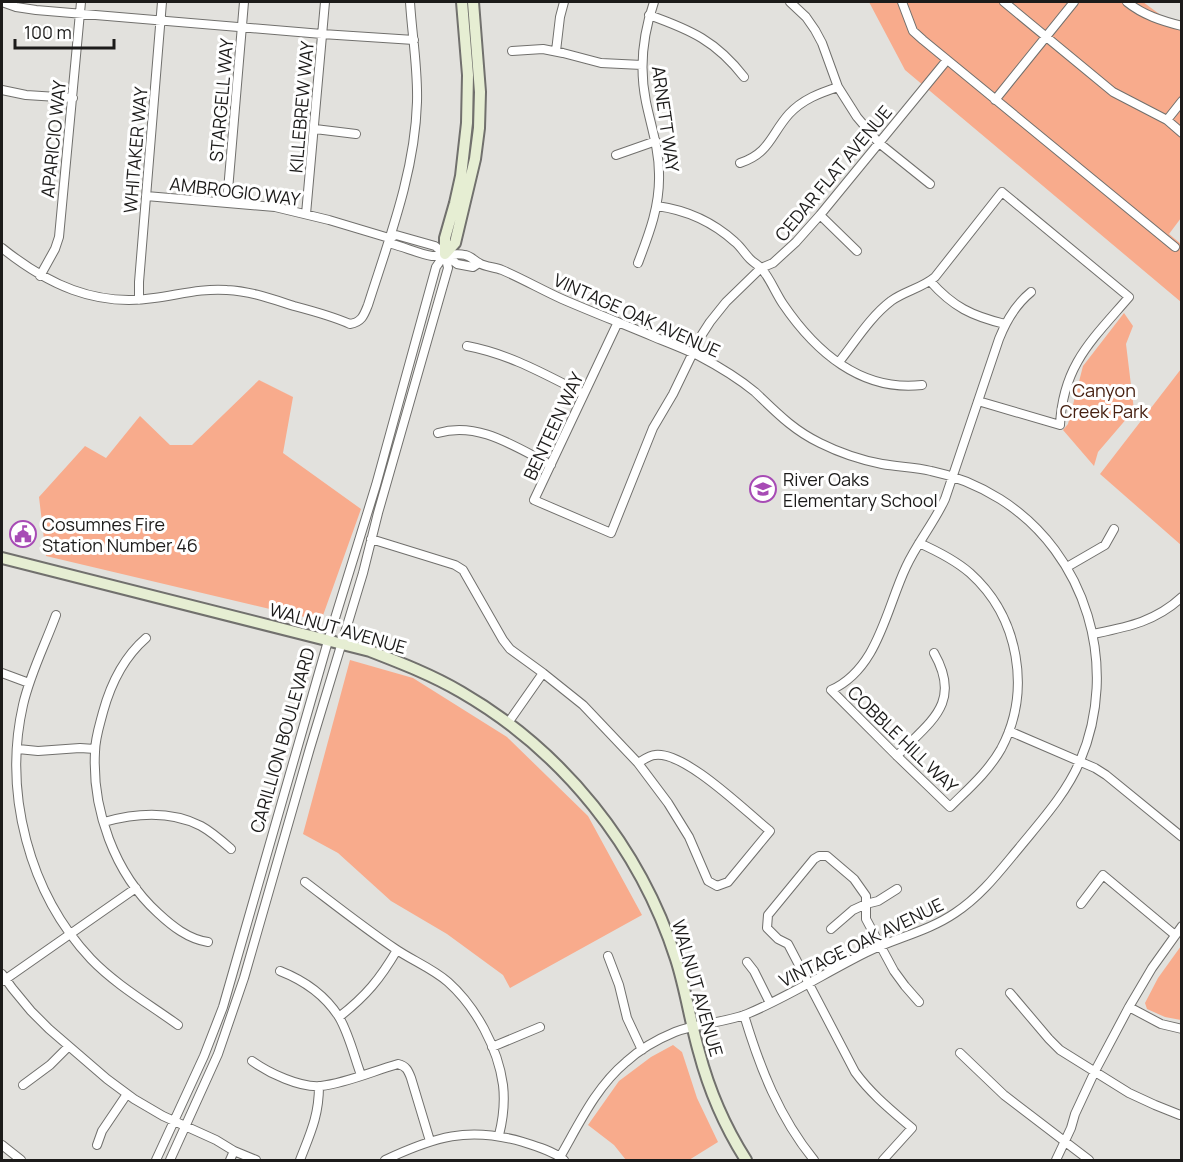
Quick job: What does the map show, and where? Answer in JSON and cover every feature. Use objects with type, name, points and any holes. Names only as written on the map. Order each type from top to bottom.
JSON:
[{"type":"street","points":[[2,2],[36,10],[414,40]]},
{"type":"street","name":"APARICIO WAY","points":[[40,276],[59,237],[81,2]]},
{"type":"street","name":"WHITAKER WAY","points":[[139,300],[162,2]]},
{"type":"street","name":"STARGELL WAY","points":[[227,202],[244,2]]},
{"type":"street","name":"KILLEBREW WAY","points":[[306,214],[325,2]]},
{"type":"street","points":[[2,249],[40,276],[65,288],[86,294],[112,299],[139,300],[205,290],[227,290],[253,293],[350,324],[357,323],[363,318],[368,305],[401,201],[413,148],[417,86],[410,2]]},
{"type":"street","name":"CARILLION BOULEVARD","points":[[170,1161],[218,1054],[238,998],[307,759],[343,644],[448,268],[445,238],[461,176],[467,123],[468,75],[462,2]]},
{"type":"street","name":"CARILLION BOULEVARD","points":[[156,1161],[204,1056],[223,1007],[328,641],[376,485],[436,267],[455,243],[471,181],[476,149],[480,92],[473,2]]},
{"type":"street","points":[[556,51],[564,2]]},
{"type":"street","name":"ARNETT WAY","points":[[638,263],[657,206],[659,173],[656,141],[645,98],[642,65],[644,40],[654,2]]},
{"type":"street","points":[[790,2],[806,17],[815,30],[838,87],[857,117],[879,143],[930,184]]},
{"type":"street","points":[[902,2],[913,31],[1174,247]]},
{"type":"street","points":[[1004,2],[1113,92],[1167,120],[1182,133]]},
{"type":"street","points":[[995,100],[1074,2]]},
{"type":"street","points":[[1127,2],[1156,19],[1182,26]]},
{"type":"street","points":[[649,15],[686,29],[706,40],[725,55],[744,77]]},
{"type":"street","points":[[512,51],[543,49],[602,63],[642,65]]},
{"type":"street","name":"CEDAR FLAT AVENUE","points":[[611,533],[653,428],[674,394],[701,336],[717,312],[761,268],[773,263],[796,242],[820,216],[947,60]]},
{"type":"street","points":[[740,162],[752,158],[767,146],[783,121],[799,105],[815,95],[838,87]]},
{"type":"street","points":[[2,90],[26,95],[73,98]]},
{"type":"street","points":[[1167,120],[1182,101]]},
{"type":"street","points":[[315,129],[356,134]]},
{"type":"street","points":[[616,155],[656,141]]},
{"type":"street","points":[[839,362],[884,307],[892,300],[922,286],[940,272],[1002,192],[1129,297],[1088,345],[1073,369],[1063,395],[1060,425],[978,401]]},
{"type":"street","name":"AMBROGIO WAY","points":[[146,196],[275,207],[330,220],[389,238],[396,235],[435,246],[445,254]]},
{"type":"street","points":[[657,206],[689,213],[716,227],[736,243],[761,268],[799,326],[818,346],[839,362],[859,375],[879,383],[900,386],[922,385]]},
{"type":"street","points":[[820,216],[857,251]]},
{"type":"street","name":"VINTAGE OAK AVENUE","points":[[445,254],[457,264],[473,267],[479,263],[500,269],[559,298],[692,353],[741,382],[788,423],[826,446],[865,460],[953,476],[987,491],[1018,512],[1045,537],[1067,567],[1083,600],[1093,634],[1098,672],[1092,726],[1080,761],[1066,788],[1054,806],[971,902],[928,929],[868,951],[744,1015],[675,1032],[642,1050],[609,1078],[582,1118],[562,1159]]},
{"type":"street","points":[[930,281],[946,298],[963,310],[984,319],[1005,324]]},
{"type":"street","points":[[919,543],[940,509],[953,476],[1005,324],[1017,305],[1031,292]]},
{"type":"street","name":"BENTEEN WAY","points":[[611,533],[534,500],[618,322]]},
{"type":"street","points":[[467,346],[508,357],[584,394]]},
{"type":"street","points":[[438,433],[458,429],[484,432],[551,465]]},
{"type":"street","points":[[1067,567],[1105,545],[1114,529]]},
{"type":"street","points":[[371,539],[455,565],[463,570],[510,649],[583,705],[638,763],[679,820],[708,881],[717,886],[728,882],[770,831],[687,765],[670,757],[654,754],[638,763]]},
{"type":"street","name":"COBBLE HILL WAY","points":[[919,543],[947,556],[969,572],[988,592],[1003,615],[1014,646],[1018,675],[1016,703],[1009,731],[1001,747],[986,770],[950,807],[831,690],[843,684],[856,671],[875,645],[899,582],[919,543]]},
{"type":"street","name":"WALNUT AVENUE","points":[[2,558],[380,655],[460,691],[508,723],[546,754],[569,777],[611,828],[633,862],[666,929],[712,1093],[746,1161]]},
{"type":"street","points":[[1093,634],[1136,625],[1170,607],[1182,597]]},
{"type":"street","points":[[56,615],[29,683],[19,731],[16,776],[18,801],[30,855],[47,896],[69,933],[91,959],[129,991],[178,1025]]},
{"type":"street","points":[[146,638],[132,651],[122,666],[106,699],[95,749],[96,783],[104,822],[117,858],[136,888],[155,910],[176,928],[192,938],[208,942]]},
{"type":"street","points":[[897,756],[939,711],[943,702],[945,677],[934,653]]},
{"type":"street","points":[[2,673],[29,683]]},
{"type":"street","points":[[508,723],[543,673]]},
{"type":"street","points":[[1009,731],[1080,761],[1106,775],[1182,837]]},
{"type":"street","points":[[18,748],[38,751],[95,749]]},
{"type":"street","points":[[104,822],[143,814],[170,816],[201,826],[231,849]]},
{"type":"street","points":[[884,1161],[912,1128],[863,1084],[788,944],[778,939],[767,928],[768,915],[814,858],[827,856],[854,879],[866,896],[866,918],[894,971],[920,1002]]},
{"type":"street","points":[[1081,904],[1103,875],[1174,935]]},
{"type":"street","points":[[305,882],[397,950],[447,981],[473,1010],[485,1029],[503,1083],[504,1107],[499,1136]]},
{"type":"street","points":[[136,888],[3,978],[68,1047],[127,1094],[174,1122],[256,1161]]},
{"type":"street","points":[[831,929],[853,910],[878,901],[897,889]]},
{"type":"street","points":[[1056,1161],[1095,1071],[1129,1007],[1152,968],[1182,926]]},
{"type":"street","points":[[339,1017],[364,997],[397,950]]},
{"type":"street","points":[[608,956],[619,985],[627,1018],[642,1050]]},
{"type":"street","points":[[747,962],[770,1003]]},
{"type":"street","points":[[280,971],[304,982],[317,992],[339,1017],[361,1075]]},
{"type":"street","points":[[1010,993],[1055,1045],[1067,1055],[1136,1097],[1180,1115]]},
{"type":"street","points":[[1129,1007],[1161,1024],[1182,1029]]},
{"type":"street","points":[[744,1015],[761,1067],[773,1094],[790,1126],[814,1161]]},
{"type":"street","points":[[492,1047],[540,1027]]},
{"type":"street","points":[[22,1085],[50,1065],[68,1047]]},
{"type":"street","points":[[960,1053],[1004,1095],[1089,1161]]},
{"type":"street","points":[[252,1061],[275,1075],[319,1086],[398,1064],[404,1065],[411,1078],[430,1141]]},
{"type":"street","points":[[300,1161],[316,1119],[319,1086]]},
{"type":"street","points":[[97,1145],[102,1131],[127,1094]]},
{"type":"street","points":[[386,1160],[430,1141],[446,1136],[462,1135],[499,1136],[533,1145],[562,1159]]},
{"type":"street","points":[[2,1145],[10,1157],[21,1161]]},
{"type":"street","points":[[230,1161],[234,1151]]},
{"type":"green space","points":[[869,2],[1143,2],[1181,30],[1181,218],[1169,234],[1181,244],[1181,302],[905,70]]},
{"type":"green space","name":"Canyon Creek Park","points":[[1124,313],[1133,326],[1126,344],[1134,410],[1098,452],[1094,466],[1063,430],[1068,424],[1083,366]]},
{"type":"green space","points":[[1181,369],[1181,545],[1100,474]]},
{"type":"green space","points":[[259,380],[293,397],[283,453],[361,509],[321,621],[46,556],[39,497],[85,446],[106,458],[140,416],[170,445],[192,445]]},
{"type":"green space","points":[[350,660],[413,678],[507,737],[588,816],[642,915],[510,988],[503,975],[447,934],[391,901],[338,853],[303,834]]},
{"type":"green space","points":[[1181,946],[1181,1020],[1165,1017],[1147,1009],[1145,1003],[1158,978]]},
{"type":"green space","points":[[673,1045],[682,1052],[697,1098],[718,1142],[689,1160],[626,1160],[614,1145],[588,1125],[619,1081],[651,1057]]},
{"type":"place","name":"River Oaks Elementary School","points":[[763,489]]},
{"type":"place","name":"Cosumnes Fire Station Number 46","points":[[23,534]]}]
